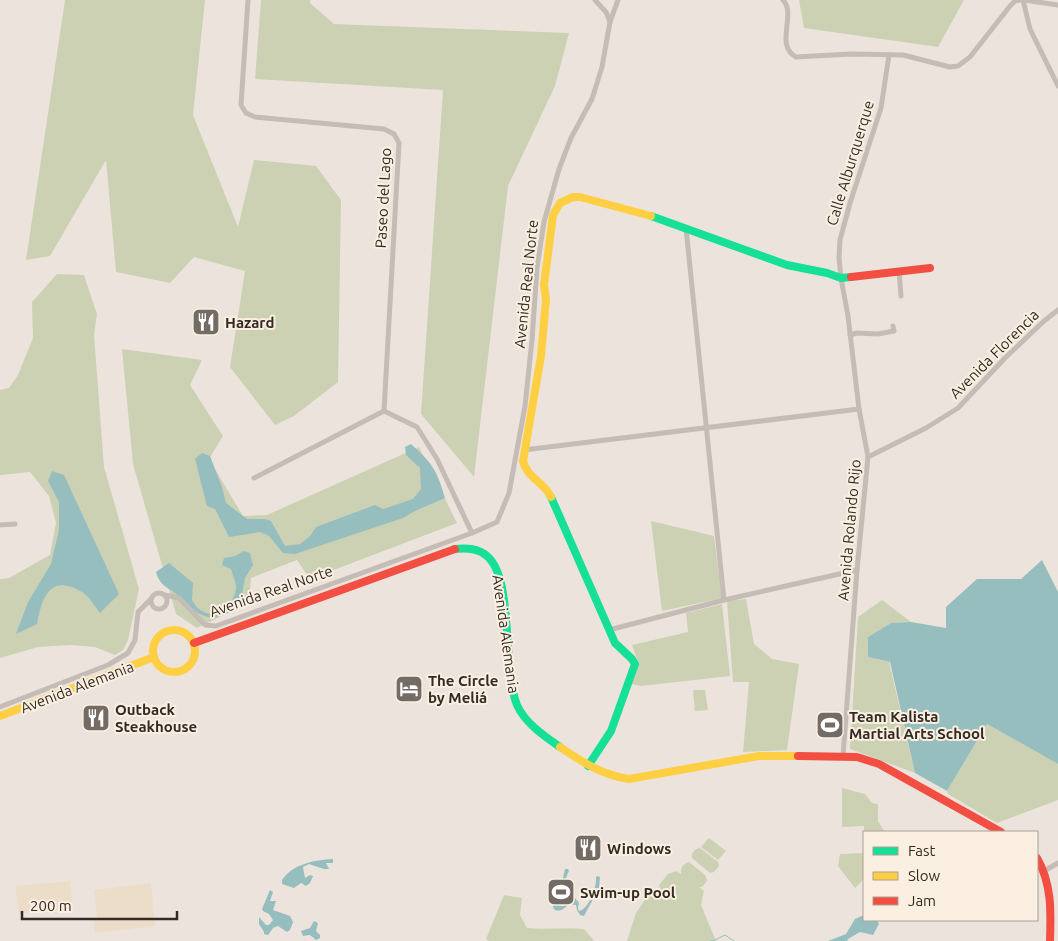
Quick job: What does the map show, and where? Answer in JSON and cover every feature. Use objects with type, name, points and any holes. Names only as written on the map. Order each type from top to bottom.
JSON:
[{"type":"street","name":"Paseo del Lago","points":[[248,0],[241,105],[246,113],[255,117],[384,129],[394,134],[399,143],[384,411]]},
{"type":"street","points":[[595,0],[606,12],[610,22]]},
{"type":"street","name":"Avenida Real Norte","points":[[173,596],[181,599],[205,624],[216,626],[472,533],[497,522],[509,493],[525,406],[537,268],[544,222],[559,169],[571,138],[592,99],[602,67],[610,22],[618,0]]},
{"type":"street","points":[[783,0],[787,7],[787,47],[792,54],[801,57],[851,54],[903,55],[943,66],[958,66],[970,57],[1015,1],[1023,0],[1058,5]]},
{"type":"street","points":[[1023,0],[1030,29],[1058,86]]},
{"type":"street","name":"Calle Alburquerque","points":[[841,278],[840,240],[880,108],[889,55]]},
{"type":"street","points":[[588,766],[611,731],[635,667],[634,662],[619,648],[609,630],[548,490],[526,472],[522,461],[541,356],[546,299],[544,286],[553,215],[556,208],[566,199],[580,197],[686,228],[787,265],[841,278],[930,268]]},
{"type":"street","points":[[686,228],[724,600]]},
{"type":"street","points":[[899,271],[902,296]]},
{"type":"street","name":"Avenida Rolando Rijo","points":[[841,278],[859,409],[868,457],[857,570],[843,756]]},
{"type":"street","name":"Avenida Florencia","points":[[868,457],[926,428],[958,408],[1005,358],[1058,310]]},
{"type":"street","points":[[850,335],[857,333],[878,334],[894,331],[893,326]]},
{"type":"street","points":[[524,450],[859,409]]},
{"type":"street","points":[[254,478],[384,411],[417,427],[437,459],[472,533]]},
{"type":"street","points":[[0,525],[15,524]]},
{"type":"street","name":"Avenida Alemania","points":[[194,643],[448,551],[471,548],[488,556],[500,577],[509,664],[520,710],[525,718],[544,737],[588,766],[620,778],[629,779],[747,757],[800,755],[857,757],[879,764],[999,831]]},
{"type":"street","points":[[609,630],[724,600],[857,570]]},
{"type":"street","points":[[0,706],[108,665],[124,656],[135,640],[137,616],[143,605],[157,593],[173,596]]},
{"type":"street","points":[[165,595],[167,602]]},
{"type":"street","points":[[143,605],[161,609],[166,606],[173,596]]},
{"type":"street","points":[[151,599],[152,606]]},
{"type":"street","points":[[172,630],[183,631],[188,634],[194,643],[195,655],[193,661],[179,672],[166,671],[161,668],[154,657],[156,640],[165,632],[172,630]]},
{"type":"street","name":"Avenida Alemania","points":[[0,716],[154,657]]},
{"type":"street","points":[[1038,860],[1044,871],[1050,896],[1050,941]]},
{"type":"street","points":[[1044,871],[1058,863]]},
{"type":"green space","points":[[65,0],[205,0],[193,115],[238,227],[254,160],[316,166],[341,200],[338,382],[294,416],[275,425],[230,367],[245,271],[194,257],[170,283],[116,272],[106,160],[50,256],[26,260]]},
{"type":"green space","points":[[261,0],[310,0],[310,3],[334,24],[569,33],[555,86],[508,186],[474,477],[421,414],[443,90],[255,79]]},
{"type":"green space","points":[[799,0],[964,0],[938,47],[804,28]]},
{"type":"green space","points":[[57,274],[84,275],[97,314],[94,335],[104,467],[139,589],[128,640],[123,650],[115,655],[95,647],[70,645],[38,647],[0,658],[0,579],[9,578],[50,555],[56,523],[49,496],[30,472],[0,475],[0,390],[9,388],[18,375],[33,338],[32,302]]},
{"type":"green space","points":[[122,349],[202,360],[190,385],[223,436],[209,459],[243,516],[267,515],[419,447],[457,523],[310,579],[297,560],[251,578],[249,603],[197,628],[176,614],[133,464]]},
{"type":"green space","points":[[651,521],[714,536],[722,598],[662,611]]},
{"type":"green space","points":[[746,599],[754,644],[772,659],[799,664],[787,750],[743,752],[749,682],[733,682],[727,601]]},
{"type":"green space","points":[[882,600],[911,622],[891,623],[868,637],[868,657],[889,662],[915,773],[850,749],[858,617]]},
{"type":"green space","points":[[722,604],[730,676],[641,686],[632,684],[638,662],[632,645],[688,632],[686,613]]},
{"type":"green space","points":[[693,690],[705,690],[708,710],[695,711]]},
{"type":"green space","points":[[987,724],[1058,764],[1058,800],[997,823],[948,794],[947,791]]},
{"type":"green space","points":[[842,788],[865,794],[872,803],[878,804],[878,821],[884,831],[864,831],[864,826],[842,827]]},
{"type":"green space","points":[[709,838],[726,851],[718,860],[701,847]]},
{"type":"green space","points":[[700,848],[718,862],[719,866],[714,872],[710,873],[692,858],[692,854],[696,849]]},
{"type":"green space","points":[[863,853],[863,880],[855,888],[838,866],[840,854]]},
{"type":"green space","points":[[689,862],[706,876],[707,881],[702,887],[699,887],[704,891],[701,905],[716,941],[627,941],[636,913],[647,897],[661,891],[659,885],[668,874],[676,871],[681,874],[682,866]]},
{"type":"green space","points":[[504,895],[522,898],[520,915],[527,928],[584,929],[594,941],[489,941],[486,939]]},
{"type":"shaded area","points":[[70,881],[73,908],[19,914],[15,886]]},
{"type":"shaded area","points":[[151,883],[155,926],[95,933],[94,919],[97,918],[94,890]]},
{"type":"water","points":[[411,444],[433,468],[445,498],[403,518],[295,554],[283,553],[269,536],[260,532],[229,537],[215,509],[207,506],[195,459],[202,453],[210,456],[226,503],[247,519],[271,521],[285,546],[300,544],[310,536],[316,527],[375,505],[383,509],[413,499],[421,489],[420,468],[406,455],[405,447]]},
{"type":"water","points":[[52,471],[64,475],[119,594],[100,613],[82,592],[62,585],[55,587],[45,597],[37,624],[16,634],[28,602],[51,564],[59,530],[59,502],[48,481]]},
{"type":"water","points":[[244,551],[250,553],[253,565],[245,578],[240,605],[227,614],[220,616],[208,617],[195,611],[162,584],[156,572],[169,563],[193,583],[192,600],[197,607],[206,613],[212,614],[224,609],[233,598],[235,592],[236,585],[231,569],[222,565],[224,558],[235,556]]},
{"type":"water","points":[[1042,560],[1058,592],[1058,764],[987,724],[947,791],[915,773],[890,662],[868,657],[868,637],[891,623],[911,622],[946,628],[946,607],[977,579],[1021,579]]},
{"type":"water","points":[[333,859],[333,863],[326,863],[329,869],[309,864],[303,867],[305,878],[310,875],[313,876],[310,883],[306,886],[301,883],[294,888],[282,884],[282,880],[292,870],[304,864]]},
{"type":"water","name":"Swim-up Pool","points":[[565,869],[569,871],[560,904],[561,906],[566,905],[570,899],[575,898],[579,903],[579,911],[589,902],[594,892],[596,877],[600,877],[599,888],[584,916],[580,915],[576,905],[568,904],[559,910],[555,910],[553,907],[554,902],[558,900]]},
{"type":"water","points":[[270,890],[273,892],[270,901],[276,901],[273,910],[290,916],[293,922],[290,930],[287,932],[278,926],[273,928],[268,935],[264,934],[259,924],[259,917],[266,925],[269,925],[273,920],[262,909]]},
{"type":"water","points":[[863,915],[863,921],[878,921],[879,924],[873,935],[860,932],[847,941],[828,941],[846,934],[855,919]]},
{"type":"water","points":[[314,921],[318,923],[316,931],[320,935],[320,938],[316,940],[310,935],[303,936],[301,931],[310,928]]},
{"type":"waterway","points":[[710,941],[725,935],[734,941]]},
{"type":"traffic: fast","points":[[651,216],[787,265],[827,273],[841,278],[851,277]]},
{"type":"traffic: fast","points":[[551,497],[615,643],[635,664],[611,731],[588,766]]},
{"type":"traffic: fast","points":[[455,549],[477,550],[488,557],[496,569],[505,605],[510,670],[517,705],[520,712],[541,734],[560,747]]},
{"type":"traffic: slow","points":[[551,497],[544,487],[528,472],[523,461],[541,356],[546,299],[544,285],[553,215],[560,203],[573,197],[580,197],[651,216]]},
{"type":"traffic: slow","points":[[170,630],[178,630],[189,636],[195,651],[189,666],[178,672],[170,672],[159,666],[153,655],[153,647],[159,636],[170,630]]},
{"type":"traffic: slow","points":[[0,716],[154,657]]},
{"type":"traffic: slow","points":[[560,747],[584,763],[601,771],[629,779],[759,756],[798,756]]},
{"type":"traffic: jam","points":[[851,277],[930,268]]},
{"type":"traffic: jam","points":[[194,643],[455,549]]},
{"type":"traffic: jam","points":[[798,756],[857,757],[879,764],[999,831]]},
{"type":"traffic: jam","points":[[1038,860],[1046,878],[1050,898],[1050,941]]},
{"type":"place","name":"Hazard","points":[[206,322]]},
{"type":"place","name":"The Circle by Meliá","points":[[409,689]]},
{"type":"place","name":"Outback Steakhouse","points":[[96,718]]},
{"type":"place","name":"Team Kalista Martial Arts School","points":[[830,725]]},
{"type":"place","name":"Windows","points":[[588,848]]},
{"type":"place","name":"Swim-up Pool","points":[[561,892]]}]
